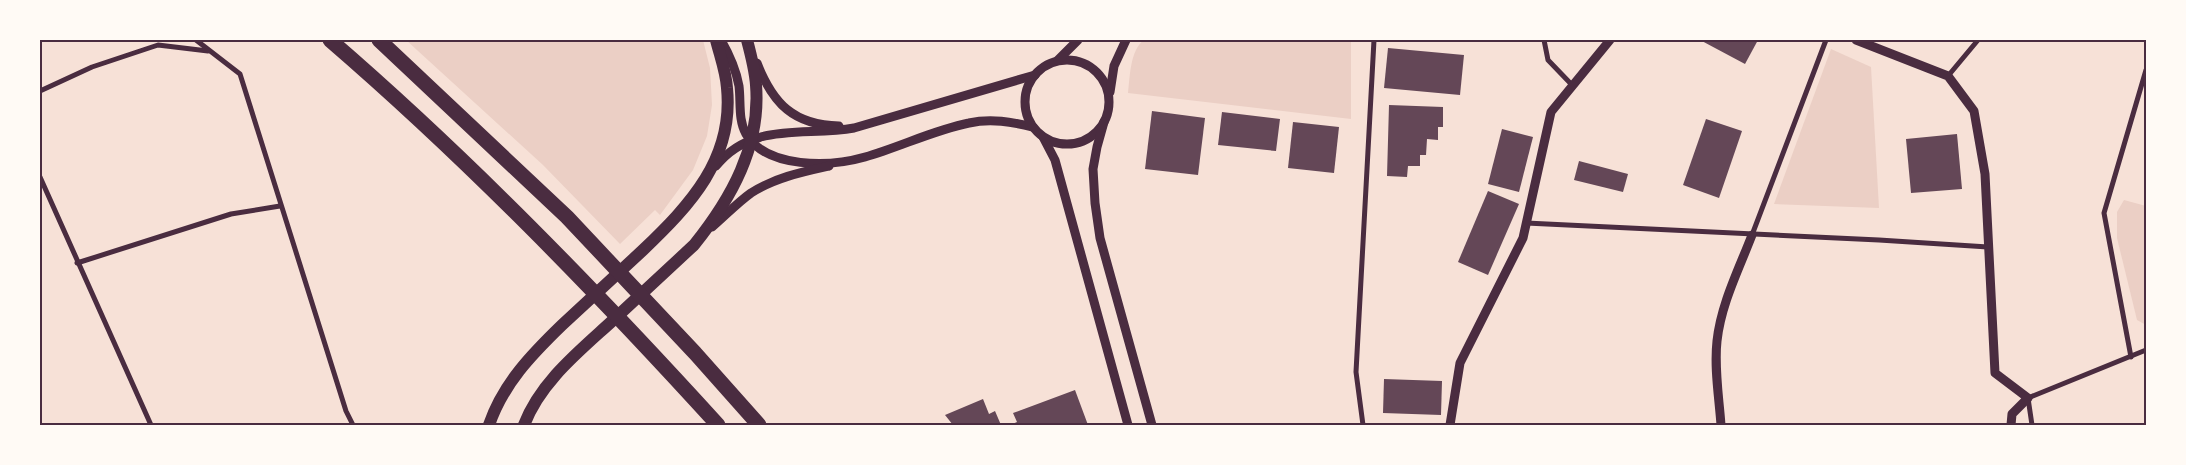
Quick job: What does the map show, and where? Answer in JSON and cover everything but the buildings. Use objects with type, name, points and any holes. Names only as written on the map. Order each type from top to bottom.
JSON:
[{"type":"highway","points":[[330,40],[472,170],[548,244],[718,425]]},
{"type":"highway","points":[[379,40],[567,217],[695,353],[759,425]]},
{"type":"main road","points":[[489,425],[504,391],[540,346],[674,220],[708,178],[717,158],[727,111],[728,88],[716,40]]},
{"type":"main road","points":[[524,425],[529,411],[544,388],[565,365],[694,245],[730,196],[747,159],[756,106],[756,85],[748,40]]},
{"type":"street","points":[[196,40],[240,74],[280,206],[346,411],[353,425]]},
{"type":"street","points":[[721,40],[736,74],[742,125],[751,140],[770,156],[790,161],[825,162],[850,160]]},
{"type":"street","points":[[748,40],[771,94],[796,116],[828,126],[846,126],[872,122]]},
{"type":"street","points":[[708,178],[727,155],[751,140],[777,132],[840,131],[1034,75],[1045,66],[1058,60],[1078,40]]},
{"type":"street","points":[[1126,40],[1114,66],[1109,95],[1109,109],[1097,147],[1094,169],[1095,203],[1100,238],[1152,425]]},
{"type":"street","points":[[1363,425],[1356,372],[1374,40]]},
{"type":"street","points":[[1544,40],[1548,60],[1572,86]]},
{"type":"street","points":[[1450,425],[1460,363],[1523,238],[1551,112],[1610,40]]},
{"type":"street","points":[[1721,425],[1716,371],[1717,340],[1724,308],[1826,40]]},
{"type":"street","points":[[1856,40],[1948,76],[1974,112],[1985,174],[1995,373],[2028,398],[2032,425]]},
{"type":"street","points":[[1948,76],[1978,40]]},
{"type":"street","points":[[40,91],[92,67],[158,45],[209,51]]},
{"type":"street","points":[[1058,60],[1072,60],[1085,63],[1096,71],[1105,82],[1109,95]]},
{"type":"street","points":[[2131,357],[2104,212],[2146,70]]},
{"type":"street","points":[[1034,75],[1028,87],[1025,100],[1027,114],[1033,127],[1043,137],[1055,160],[1128,425]]},
{"type":"street","points":[[694,245],[739,202],[760,188],[789,176],[850,160],[970,123],[992,120],[1033,127]]},
{"type":"street","points":[[1043,137],[1056,143],[1070,144],[1084,141],[1096,134],[1104,122]]},
{"type":"street","points":[[40,177],[151,425]]},
{"type":"street","points":[[77,263],[231,214],[280,206]]},
{"type":"street","points":[[1526,223],[1879,240],[1988,248]]},
{"type":"street","points":[[2011,425],[2012,414],[2028,398],[2146,350]]},
{"type":"shaded area","points":[[406,40],[703,40],[710,68],[712,105],[707,136],[693,170],[660,215],[655,210],[620,244],[543,165]]},
{"type":"shaded area","points":[[1144,40],[1351,40],[1351,119],[1128,93],[1133,57],[1139,44]]},
{"type":"shaded area","points":[[1831,49],[1871,67],[1879,208],[1774,204]]},
{"type":"shaded area","points":[[2124,200],[2146,206],[2146,325],[2137,320],[2117,238],[2117,212]]}]
